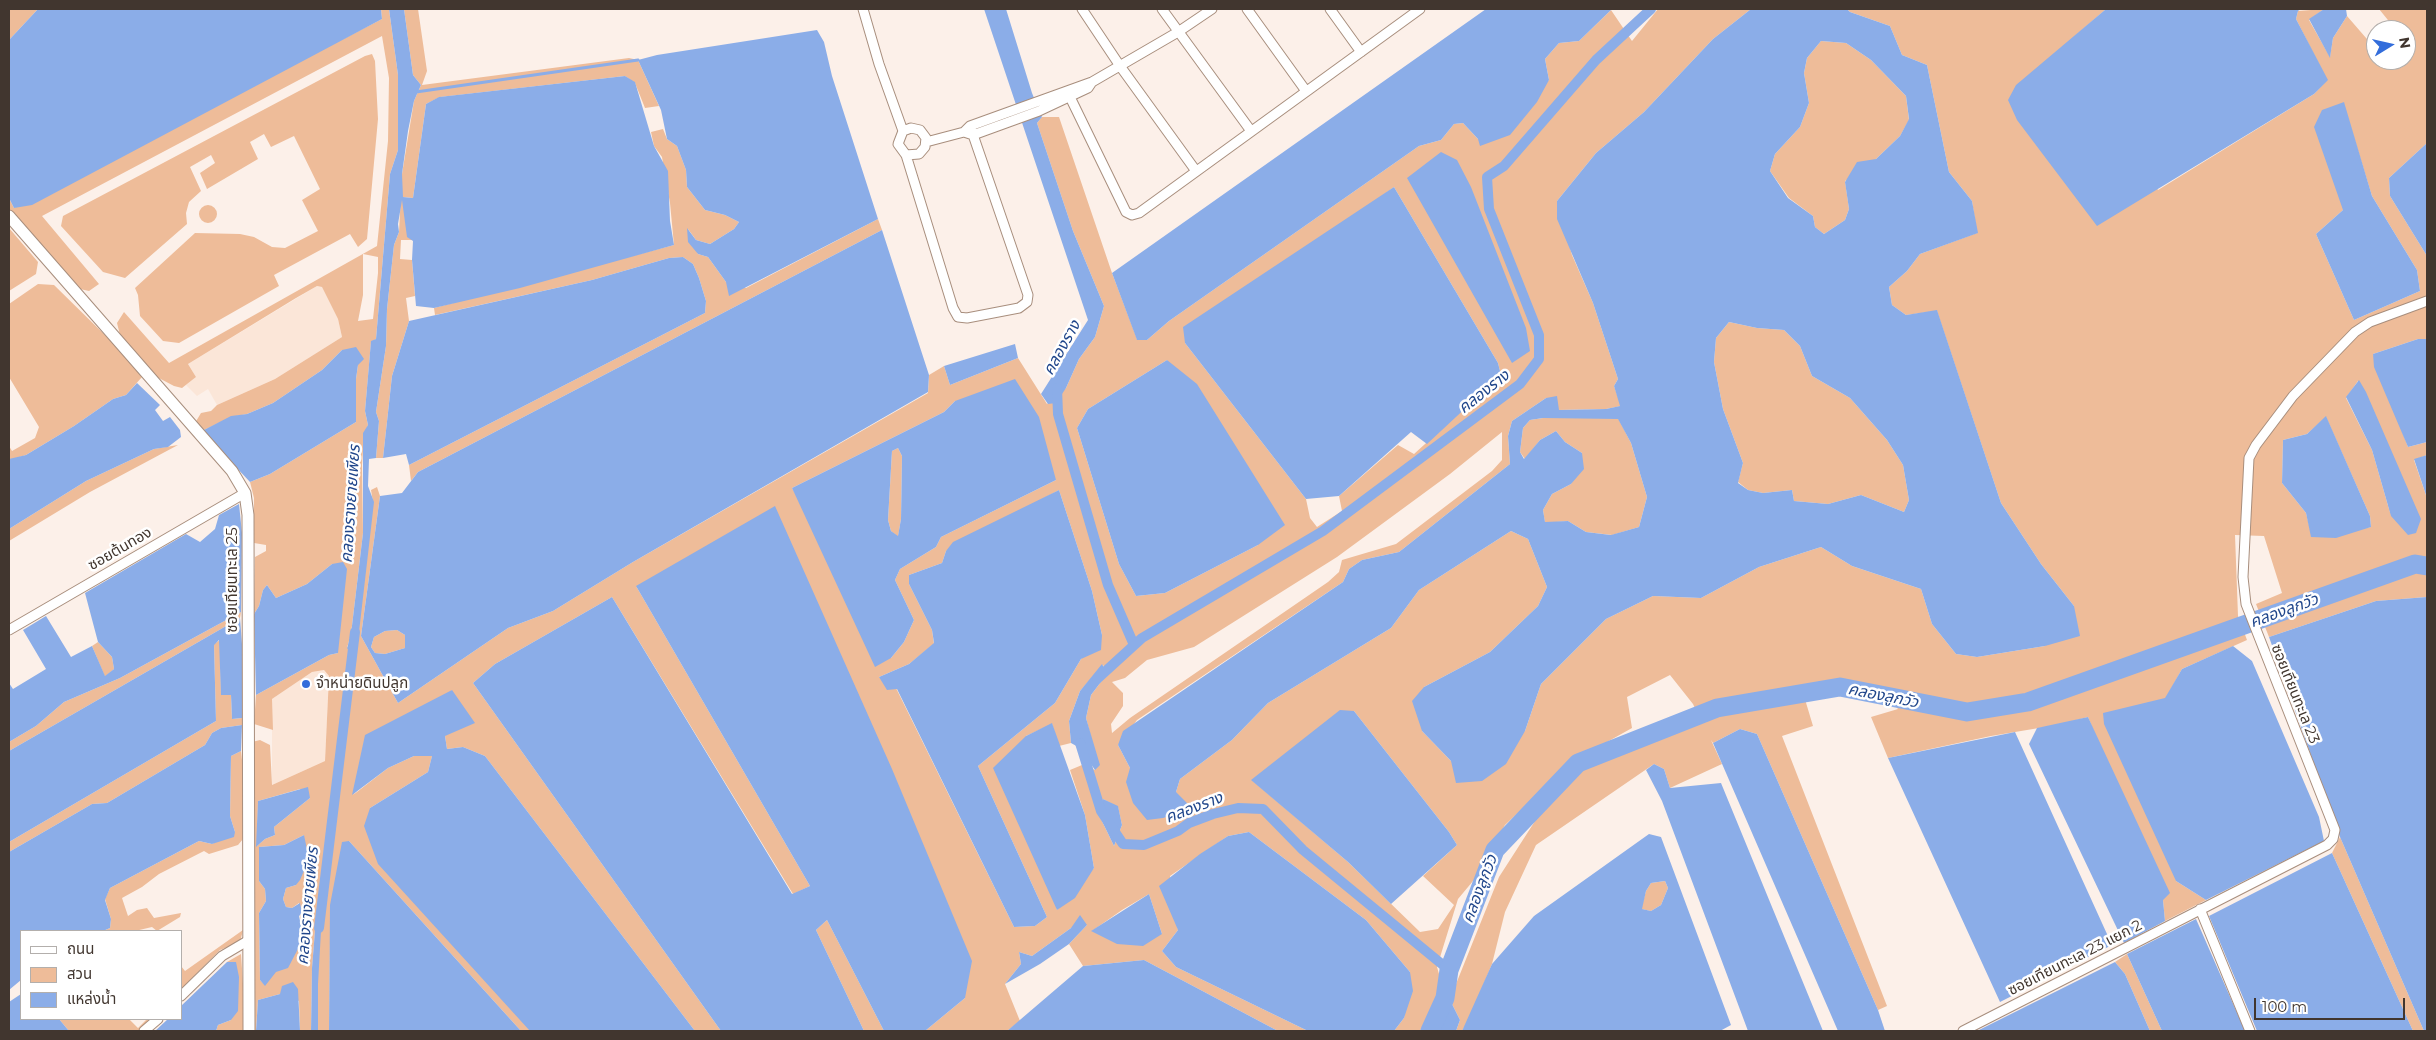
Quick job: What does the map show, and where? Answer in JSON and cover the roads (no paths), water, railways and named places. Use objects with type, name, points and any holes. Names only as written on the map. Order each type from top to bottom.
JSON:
[{"type":"street","points":[[863,9],[879,64],[903,131],[898,144],[906,155],[953,308],[958,317],[967,318],[1019,308],[1027,302],[1028,295],[969,131]]},
{"type":"street","points":[[1082,9],[1120,66],[1196,171]]},
{"type":"street","points":[[1162,9],[1251,131]]},
{"type":"street","points":[[969,131],[1014,110],[1092,82],[1178,32],[1212,9]]},
{"type":"street","points":[[1247,9],[1306,91]]},
{"type":"street","points":[[1330,9],[1361,52]]},
{"type":"street","points":[[1070,97],[1126,212],[1132,215],[1139,213],[1416,10]]},
{"type":"street","points":[[906,155],[919,154],[926,142],[1017,120],[1088,88],[1092,82]]},
{"type":"street","points":[[903,131],[916,128],[923,134],[926,142]]},
{"type":"street","name":"ซอยเทียนทะเล 25","points":[[9,216],[232,471],[245,492],[248,515],[249,1031]]},
{"type":"street","name":"ซอยเทียนทะเล 23","points":[[2200,909],[2327,845],[2335,834],[2246,604],[2243,577],[2249,458],[2256,445],[2293,396],[2355,332],[2370,322],[2427,300]]},
{"type":"street","name":"ซอยต้นทอง","points":[[9,630],[245,492]]},
{"type":"street","points":[[2200,909],[2250,1031]]},
{"type":"street","name":"ซอยเทียนทะเล 23 แยก 2","points":[[1963,1031],[2200,909]]},
{"type":"street","points":[[182,995],[222,956],[249,940]]},
{"type":"street","points":[[144,1031],[157,1020]]},
{"type":"water","points":[[38,9],[381,9],[382,19],[32,205],[14,208],[9,198],[9,40]]},
{"type":"water","points":[[389,9],[404,9],[413,75],[421,85],[414,101],[408,131],[402,174],[403,197],[413,198],[426,104],[439,97],[625,76],[635,82],[654,146],[668,171],[670,221],[674,245],[520,288],[434,308],[416,306],[412,260],[413,241],[407,237],[402,200],[398,224],[399,232],[394,245],[387,309],[386,346],[376,412],[379,421],[376,458],[369,459],[368,486],[374,502],[359,632],[356,633],[355,644],[347,649],[351,634],[363,533],[363,433],[368,425],[365,411],[371,341],[376,339],[390,174],[398,150],[398,75]]},
{"type":"water","points":[[984,9],[1006,9],[1032,93],[1042,117],[1037,123],[1073,231],[1104,306],[1095,337],[1079,359],[1066,388],[1056,403],[1048,404],[1041,394],[1088,320]]},
{"type":"water","points":[[1486,9],[1611,10],[1579,41],[1559,43],[1545,59],[1549,80],[1537,102],[1510,135],[1480,146],[1478,139],[1463,123],[1454,124],[1441,140],[1419,146],[1169,321],[1147,340],[1137,340],[1112,273]]},
{"type":"water","points":[[1751,9],[1847,9],[1850,12],[1890,26],[1902,55],[1927,65],[1949,172],[1972,201],[1978,233],[1920,254],[1907,271],[1889,287],[1892,305],[1906,315],[1937,310],[2001,503],[2041,564],[2074,606],[2080,636],[2045,646],[1977,657],[1956,654],[1932,624],[1921,589],[1852,566],[1821,547],[1759,567],[1701,598],[1653,596],[1606,619],[1541,684],[1525,731],[1506,764],[1482,781],[1456,783],[1451,761],[1422,731],[1412,701],[1424,687],[1490,652],[1538,606],[1547,587],[1528,539],[1511,531],[1419,590],[1391,628],[1268,703],[1232,740],[1180,779],[1176,792],[1188,804],[1180,813],[1147,820],[1133,803],[1126,782],[1130,768],[1118,745],[1123,731],[1343,582],[1349,569],[1362,560],[1399,552],[1510,464],[1508,436],[1512,421],[1546,398],[1557,396],[1559,410],[1606,409],[1620,406],[1614,386],[1618,379],[1593,303],[1557,219],[1557,201],[1596,153],[1644,112],[1713,39]],"holes":[[[1821,41],[1846,43],[1871,60],[1906,96],[1909,119],[1900,136],[1876,159],[1857,162],[1845,182],[1849,209],[1845,220],[1824,234],[1815,227],[1813,216],[1788,198],[1770,171],[1775,154],[1800,127],[1809,103],[1804,73],[1807,58]],[[1729,322],[1757,328],[1784,330],[1800,346],[1812,376],[1850,398],[1887,440],[1903,465],[1909,500],[1904,512],[1861,495],[1828,504],[1794,501],[1792,490],[1763,493],[1748,490],[1738,483],[1743,463],[1723,409],[1714,362],[1716,338]],[[1543,418],[1618,419],[1631,443],[1647,497],[1639,527],[1611,535],[1586,532],[1568,521],[1545,522],[1543,510],[1552,494],[1571,484],[1584,469],[1582,453],[1565,442],[1556,431],[1540,440],[1524,459],[1520,452],[1523,428],[1530,420]]]},
{"type":"water","points":[[2106,9],[2301,9],[2298,11],[2296,19],[2328,80],[2314,94],[2097,226],[2017,120],[2008,100],[2016,85]]},
{"type":"water","points":[[2324,9],[2346,9],[2347,16],[2333,38],[2330,58],[2309,19]]},
{"type":"water","points":[[817,30],[824,42],[832,76],[878,219],[729,296],[726,282],[708,257],[698,254],[688,242],[687,228],[696,240],[710,244],[734,229],[739,222],[725,215],[705,210],[687,187],[686,170],[677,146],[667,139],[661,110],[638,60],[657,55]]},
{"type":"water","points":[[2344,102],[2372,196],[2417,270],[2420,291],[2354,320],[2316,234],[2343,210],[2314,127],[2322,110]]},
{"type":"water","points":[[2427,143],[2427,256],[2390,196],[2389,178]]},
{"type":"water","points":[[1441,152],[1457,160],[1471,187],[1526,328],[1530,351],[1512,363],[1407,178]]},
{"type":"water","points":[[1394,187],[1498,363],[1501,375],[1427,444],[1411,432],[1339,496],[1306,499],[1185,343],[1183,327]]},
{"type":"water","points":[[882,230],[929,375],[928,392],[633,562],[553,611],[508,628],[398,703],[361,636],[380,496],[402,493],[418,472]],"holes":[[[397,630],[405,635],[405,648],[385,654],[375,653],[371,647],[374,637],[385,631]]]},
{"type":"water","points":[[683,257],[693,264],[699,278],[706,301],[705,313],[409,465],[406,454],[383,458],[392,376],[409,321],[592,280],[669,258]]},
{"type":"water","points":[[2418,339],[2427,339],[2427,442],[2408,447],[2374,367],[2373,354]]},
{"type":"water","points":[[1015,344],[1018,358],[950,385],[944,366]]},
{"type":"water","points":[[356,347],[364,359],[358,365],[356,379],[356,422],[270,474],[250,482],[202,431],[231,416],[247,414],[273,403],[322,370],[342,350]]},
{"type":"water","points":[[1167,360],[1197,384],[1285,525],[1258,545],[1165,593],[1136,596],[1119,564],[1077,428],[1088,409]]},
{"type":"water","points":[[1015,379],[1039,417],[1056,480],[941,537],[936,547],[900,569],[895,580],[914,620],[904,642],[891,658],[875,667],[792,488],[944,412],[955,401]],"holes":[[[898,448],[902,456],[901,519],[898,536],[891,531],[888,520],[892,451]]]},
{"type":"water","points":[[2359,380],[2366,392],[2421,519],[2416,533],[2408,535],[2391,516],[2372,450],[2346,397]]},
{"type":"water","points":[[137,383],[160,405],[155,410],[163,421],[170,417],[180,430],[181,437],[168,447],[154,449],[86,481],[9,529],[9,459],[26,455],[74,426],[113,399],[126,395]]},
{"type":"water","points":[[2326,416],[2370,516],[2371,527],[2336,538],[2311,537],[2306,513],[2282,483],[2283,440],[2307,434]]},
{"type":"water","points":[[2427,455],[2427,498],[2414,459]]},
{"type":"water","points":[[1059,490],[1092,591],[1102,635],[1101,650],[1081,659],[1055,703],[978,766],[1047,917],[1035,926],[1014,927],[897,689],[887,690],[879,677],[909,664],[934,643],[932,630],[909,584],[909,575],[942,563],[946,551],[953,542]]},
{"type":"water","points":[[239,504],[242,533],[241,612],[120,678],[64,702],[36,726],[9,742],[9,683],[13,689],[46,669],[23,630],[46,616],[71,657],[92,646],[105,676],[114,669],[112,657],[98,642],[85,593],[186,534],[200,542],[215,529],[219,515]]},
{"type":"water","points":[[775,506],[892,769],[972,961],[965,998],[925,1031],[884,1031],[827,920],[816,930],[864,1031],[721,1031],[473,683],[495,664],[612,597],[792,894],[810,886],[636,586]]},
{"type":"water","points":[[343,562],[347,569],[338,653],[329,655],[256,695],[254,614],[259,606],[263,590],[267,585],[276,598],[307,584],[332,564]]},
{"type":"water","points":[[2427,597],[2427,1031],[2424,1031],[2340,837],[2269,637],[2376,601]]},
{"type":"water","points":[[240,618],[243,657],[242,718],[232,719],[231,695],[221,695],[219,640],[214,645],[216,721],[9,842],[9,751]]},
{"type":"water","points":[[2233,646],[2252,661],[2319,817],[2324,841],[2206,900],[2176,881],[2104,724],[2103,713],[2165,698],[2182,669]]},
{"type":"water","points":[[1102,664],[1107,674],[1091,695],[1086,718],[1100,765],[1095,770],[1080,748],[1071,743],[1069,721],[1080,691]]},
{"type":"water","points":[[452,690],[475,723],[445,736],[447,749],[463,747],[485,756],[695,1031],[530,1031],[378,864],[364,826],[370,808],[428,772],[432,756],[414,756],[388,768],[352,795],[365,735]]},
{"type":"water","points":[[1340,710],[1354,711],[1449,832],[1457,845],[1391,904],[1348,862],[1251,780]]},
{"type":"water","points":[[2088,717],[2170,893],[2163,900],[2165,921],[2124,943],[2029,744],[2037,728]]},
{"type":"water","points":[[1052,723],[1085,815],[1094,868],[1075,898],[1057,910],[993,768],[1026,736]]},
{"type":"water","points":[[242,725],[241,751],[231,756],[230,816],[235,832],[234,837],[212,844],[199,841],[110,888],[105,900],[111,919],[110,928],[105,930],[20,930],[20,981],[9,990],[9,852],[92,804],[107,803],[205,745],[212,733],[221,728]]},
{"type":"water","points":[[1740,729],[1757,734],[1878,1010],[1885,1031],[1838,1031],[1713,743]]},
{"type":"water","points":[[2015,732],[2112,945],[2000,1002],[1888,758]]},
{"type":"water","points":[[1654,764],[1664,769],[1670,788],[1721,783],[1823,1031],[1748,1031],[1662,801],[1646,770]]},
{"type":"water","points":[[308,787],[310,798],[274,827],[275,835],[265,839],[256,847],[258,801]]},
{"type":"water","points":[[1103,799],[1118,806],[1122,825],[1114,846],[1099,815]]},
{"type":"water","points":[[1249,832],[1366,920],[1410,972],[1413,991],[1404,1018],[1394,1031],[1308,1031],[1176,967],[1162,951],[1178,930],[1159,886],[1200,854],[1228,836]]},
{"type":"water","points":[[1649,834],[1661,837],[1731,1025],[1720,1031],[1462,1031],[1492,964],[1534,916]],"holes":[[[1665,881],[1668,888],[1661,905],[1651,911],[1642,909],[1646,891],[1651,883]]]},
{"type":"water","points":[[304,835],[309,859],[300,880],[296,885],[286,888],[283,899],[286,907],[292,908],[300,903],[302,913],[299,916],[301,926],[300,945],[288,968],[276,972],[265,986],[260,980],[259,913],[266,901],[265,889],[259,881],[259,847],[284,845]]},
{"type":"water","points":[[349,841],[521,1031],[329,1031],[330,905],[342,842]]},
{"type":"water","points":[[2332,853],[2413,1031],[2257,1031],[2209,916]]},
{"type":"water","points":[[1149,894],[1162,934],[1143,946],[1117,944],[1091,931]]},
{"type":"water","points":[[322,913],[318,984],[318,1031],[311,1031],[312,968],[316,918]]},
{"type":"water","points":[[1080,915],[1087,925],[1069,944],[1040,964],[1005,984],[1021,964],[1019,952],[1032,956],[1071,928]]},
{"type":"water","points":[[2196,919],[2245,1031],[2162,1031],[2127,954]]},
{"type":"water","points":[[1144,960],[1278,1031],[1007,1031],[1083,966]]},
{"type":"water","points":[[227,962],[236,962],[239,977],[238,1011],[231,1020],[218,1025],[216,1031],[155,1031],[167,1020],[182,1020],[182,1005]]},
{"type":"water","points":[[2115,962],[2125,974],[2150,1031],[1977,1031]]},
{"type":"water","points":[[1448,977],[1456,984],[1452,1004],[1460,1020],[1456,1031],[1420,1031],[1433,1009],[1441,981]]},
{"type":"water","points":[[293,982],[298,989],[300,1031],[256,1031],[258,1000],[280,994],[282,986]]},
{"type":"water","points":[[20,995],[20,1020],[60,1020],[69,1031],[9,1031],[9,1002]]},
{"type":"waterway","name":"คลองราง","points":[[1097,679],[1142,638],[1323,531],[1520,384],[1539,359],[1539,335],[1489,209],[1487,177],[1504,166],[1596,60],[1651,9]]},
{"type":"waterway","points":[[416,92],[638,60]]},
{"type":"waterway","name":"คลองราง","points":[[1057,388],[1058,414],[1108,585],[1134,645]]},
{"type":"waterway","name":"คลองลูกวัว","points":[[1430,1031],[1445,998],[1449,970],[1495,850],[1578,763],[1717,708],[1840,687],[1967,712],[2028,702],[2415,564],[2427,566]]},
{"type":"waterway","name":"คลองรางยายเพียร","points":[[319,928],[355,632]]},
{"type":"waterway","name":"คลองราง","points":[[1080,743],[1101,811],[1123,844],[1144,845],[1178,831],[1189,823],[1213,814],[1238,808],[1263,809],[1303,850],[1449,970]]},
{"type":"place","name":"จำหน่ายดินปลูก","points":[[306,684]]}]
